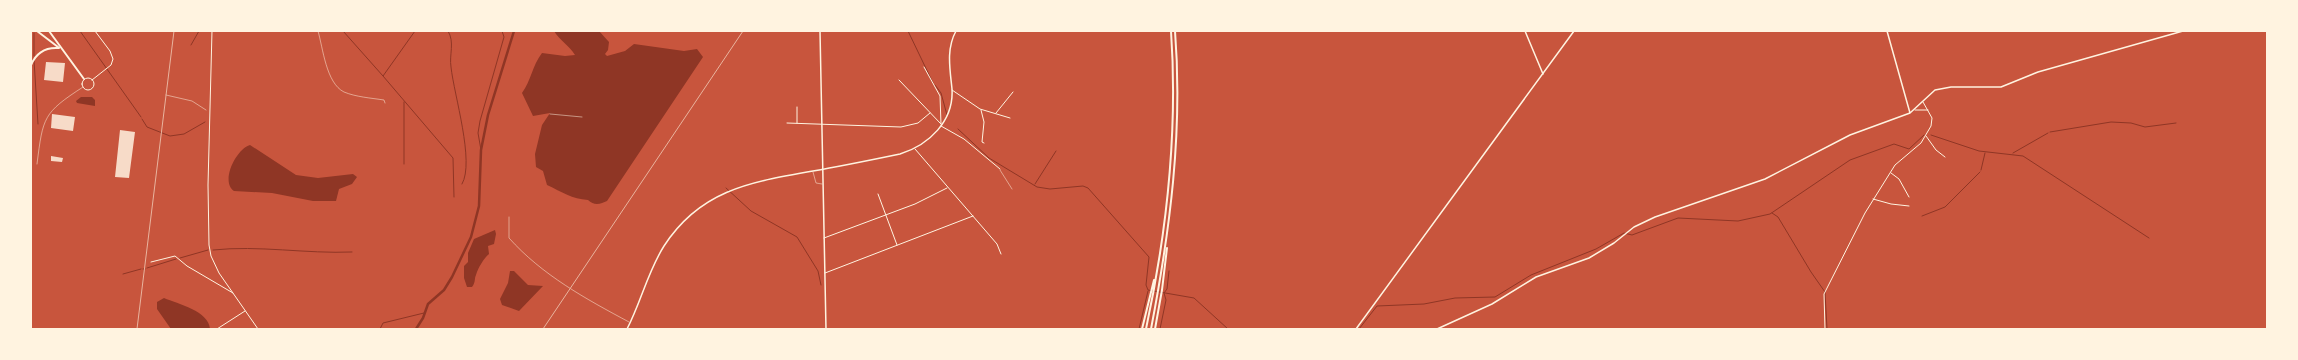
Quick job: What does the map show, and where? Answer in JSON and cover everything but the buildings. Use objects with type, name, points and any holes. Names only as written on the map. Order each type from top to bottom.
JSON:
[{"type":"main road","points":[[37,31],[62,50]]},
{"type":"main road","points":[[49,31],[84,79]]},
{"type":"main road","points":[[1142,329],[1157,270],[1172,154],[1173,98],[1171,31]]},
{"type":"main road","points":[[1155,329],[1161,299],[1177,136],[1175,31]]},
{"type":"main road","points":[[31,65],[41,52],[48,48],[59,48]]},
{"type":"main road","points":[[1151,329],[1168,229]]},
{"type":"main road","points":[[1146,329],[1151,297]]},
{"type":"street","points":[[92,80],[92,88],[88,90],[83,87],[82,84],[84,79],[92,80],[112,63],[112,56],[95,31]]},
{"type":"street","points":[[212,31],[208,185],[211,256],[219,273],[258,329]]},
{"type":"street","points":[[820,31],[826,329]]},
{"type":"street","points":[[627,329],[661,250],[682,223],[702,206],[728,191],[760,180],[823,169],[915,149],[928,140],[941,126],[948,113],[952,90],[949,53],[956,31]]},
{"type":"street","points":[[1525,31],[1543,74]]},
{"type":"street","points":[[1356,329],[1574,31]]},
{"type":"street","points":[[1887,31],[1910,113]]},
{"type":"street","points":[[1437,329],[1492,304],[1531,279],[1589,258],[1625,235],[1634,227],[1655,217],[1765,179],[1850,135],[1910,113],[1916,110],[1932,92],[1939,89],[2001,87],[2038,72],[2183,31]]},
{"type":"street","points":[[924,67],[940,96],[941,126]]},
{"type":"street","points":[[899,80],[941,126],[964,139],[1000,169]]},
{"type":"street","points":[[952,90],[980,109],[1010,118]]},
{"type":"street","points":[[996,114],[1013,92]]},
{"type":"street","points":[[1825,329],[1824,294],[1826,289],[1873,199],[1890,172],[1898,162],[1917,147],[1926,136],[1932,124],[1932,118],[1923,102]]},
{"type":"street","points":[[797,107],[797,123]]},
{"type":"street","points":[[980,109],[984,122],[982,142],[984,143]]},
{"type":"street","points":[[1916,110],[1928,110]]},
{"type":"street","points":[[787,123],[901,127],[918,123],[930,113]]},
{"type":"street","points":[[1926,136],[1936,150],[1945,157]]},
{"type":"street","points":[[915,149],[997,244],[1001,254]]},
{"type":"street","points":[[1890,172],[1901,180],[1909,197]]},
{"type":"street","points":[[824,238],[886,216],[915,204],[948,187]]},
{"type":"street","points":[[878,194],[897,245]]},
{"type":"street","points":[[1873,199],[1891,204],[1909,206]]},
{"type":"street","points":[[825,273],[973,216]]},
{"type":"street","points":[[151,262],[175,256],[186,266],[233,294]]},
{"type":"street","points":[[218,329],[246,311]]},
{"type":"lane","points":[[37,164],[41,132],[46,117],[51,109],[83,87]]},
{"type":"lane","points":[[1000,169],[1012,190]]},
{"type":"lane","points":[[813,171],[816,183],[823,184]]},
{"type":"lane","points":[[509,217],[509,238],[521,250],[559,282],[630,322]]},
{"type":"path","points":[[318,31],[330,73],[338,88],[344,92],[384,100],[385,103]]},
{"type":"path","points":[[166,95],[192,101],[209,111]]},
{"type":"path","points":[[550,114],[582,117]]},
{"type":"shaded area","points":[[554,31],[599,31],[609,42],[608,50],[605,54],[607,56],[625,51],[634,44],[684,51],[697,49],[703,57],[607,201],[602,203],[595,204],[588,200],[572,197],[547,185],[543,171],[536,167],[535,154],[542,125],[550,113],[533,116],[522,93],[528,84],[536,63],[542,53],[565,56],[575,55]]},
{"type":"shaded area","points":[[81,97],[92,97],[95,100],[95,106],[77,103],[76,101]]},
{"type":"shaded area","points":[[250,145],[296,175],[318,178],[353,174],[357,177],[352,184],[339,189],[336,201],[313,201],[272,193],[234,191],[230,187],[229,174],[235,159],[245,148]]},
{"type":"shaded area","points":[[495,230],[496,234],[494,244],[488,246],[489,254],[480,266],[472,287],[467,287],[464,278],[464,266],[468,262],[468,253],[474,239]]},
{"type":"shaded area","points":[[510,271],[514,271],[528,285],[543,286],[519,311],[502,305],[500,299],[508,283]]},
{"type":"shaded area","points":[[164,298],[199,313],[204,317],[210,329],[171,329],[157,309],[157,302]]},
{"type":"waterway","points":[[80,31],[141,117]]},
{"type":"waterway","points":[[191,45],[199,31]]},
{"type":"waterway","points":[[343,31],[383,76],[415,31]]},
{"type":"waterway","points":[[448,31],[451,40],[451,67],[465,145],[465,174],[462,184]]},
{"type":"waterway","points":[[481,150],[478,133],[480,121],[504,37],[502,31]]},
{"type":"waterway","points":[[416,329],[423,318],[428,304],[444,290],[452,277],[471,237],[479,206],[481,150],[488,115],[514,31]]},
{"type":"waterway","points":[[908,31],[933,83]]},
{"type":"waterway","points":[[34,33],[34,56]]},
{"type":"waterway","points":[[34,60],[38,124]]},
{"type":"waterway","points":[[383,76],[453,158],[454,197]]},
{"type":"waterway","points":[[935,85],[941,93],[947,115]]},
{"type":"waterway","points":[[404,102],[404,164]]},
{"type":"waterway","points":[[142,119],[147,127],[170,136],[184,134],[205,122]]},
{"type":"waterway","points":[[2050,132],[2111,122],[2131,123],[2145,127],[2176,123]]},
{"type":"waterway","points":[[958,129],[989,158],[1037,187],[1050,189],[1083,186],[1088,188],[1149,257],[1146,285],[1148,290],[1194,298],[1228,329]]},
{"type":"waterway","points":[[2013,153],[2048,133]]},
{"type":"waterway","points":[[1359,329],[1377,306],[1424,304],[1455,298],[1495,297],[1531,275],[1596,249],[1624,233],[1632,235],[1678,218],[1738,221],[1770,214],[1850,160],[1894,144],[1909,149],[1924,135]]},
{"type":"waterway","points":[[1931,135],[1979,151],[2023,156],[2149,238]]},
{"type":"waterway","points":[[1035,184],[1056,151]]},
{"type":"waterway","points":[[1981,170],[1985,153]]},
{"type":"waterway","points":[[1922,216],[1945,207],[1980,172]]},
{"type":"waterway","points":[[726,188],[751,211],[797,237],[818,271],[821,285]]},
{"type":"waterway","points":[[1772,213],[1778,217],[1811,272],[1825,292],[1827,329]]},
{"type":"waterway","points":[[213,250],[248,248],[317,252],[352,252]]},
{"type":"waterway","points":[[180,258],[208,250]]},
{"type":"waterway","points":[[147,268],[176,259]]},
{"type":"waterway","points":[[123,274],[141,269]]},
{"type":"waterway","points":[[1160,329],[1166,300],[1164,293],[1167,289],[1169,271]]},
{"type":"waterway","points":[[1139,329],[1148,291]]},
{"type":"waterway","points":[[380,329],[383,323],[424,313]]},
{"type":"railway","points":[[137,329],[174,31]]},
{"type":"railway","points":[[543,329],[743,31]]}]
